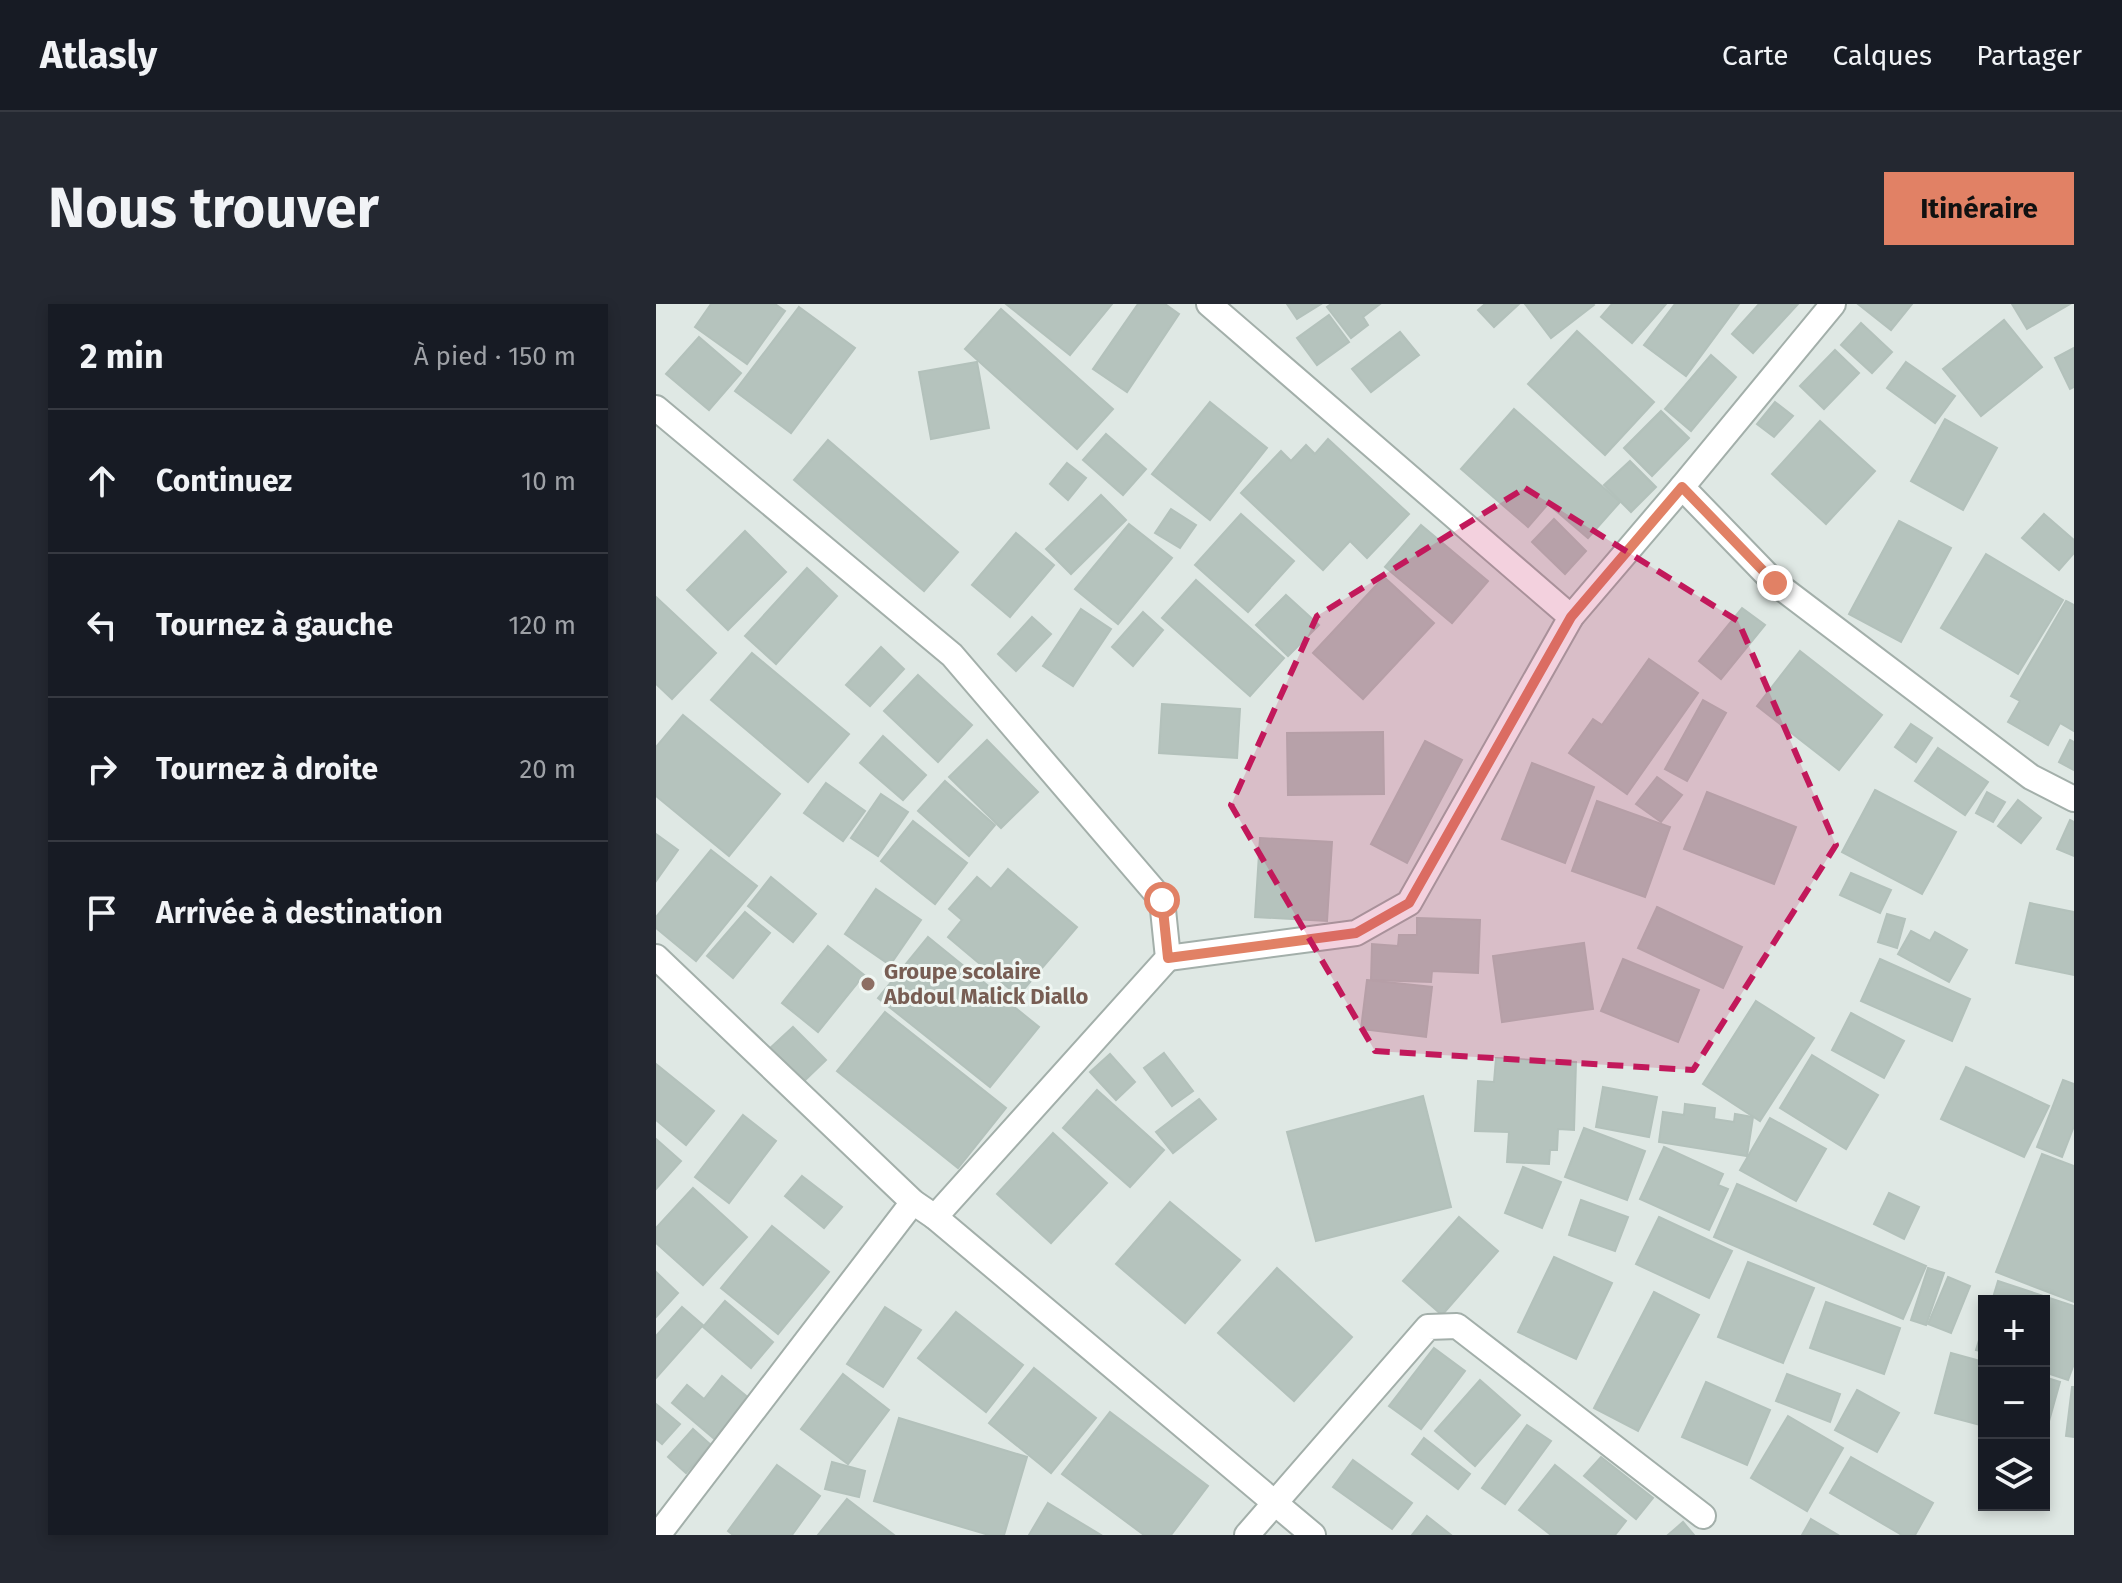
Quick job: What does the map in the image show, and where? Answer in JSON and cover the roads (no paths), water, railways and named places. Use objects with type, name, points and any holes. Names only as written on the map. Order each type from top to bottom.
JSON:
[{"type":"street","points":[[1209,304],[1571,617]]},
{"type":"street","points":[[935,1217],[1168,958],[1356,933],[1409,903],[1571,617],[1833,304]]},
{"type":"street","points":[[656,408],[952,655],[1162,900],[1168,958]]},
{"type":"street","points":[[1682,487],[1775,583],[2031,777],[2074,799]]},
{"type":"street","points":[[656,957],[913,1202],[935,1217],[1313,1535]]},
{"type":"street","points":[[658,1535],[913,1202]]},
{"type":"street","points":[[1247,1535],[1428,1327],[1457,1326],[1703,1516]]},
{"type":"place","name":"Groupe scolaire Abdoul Malick Diallo","points":[[868,984]]}]
